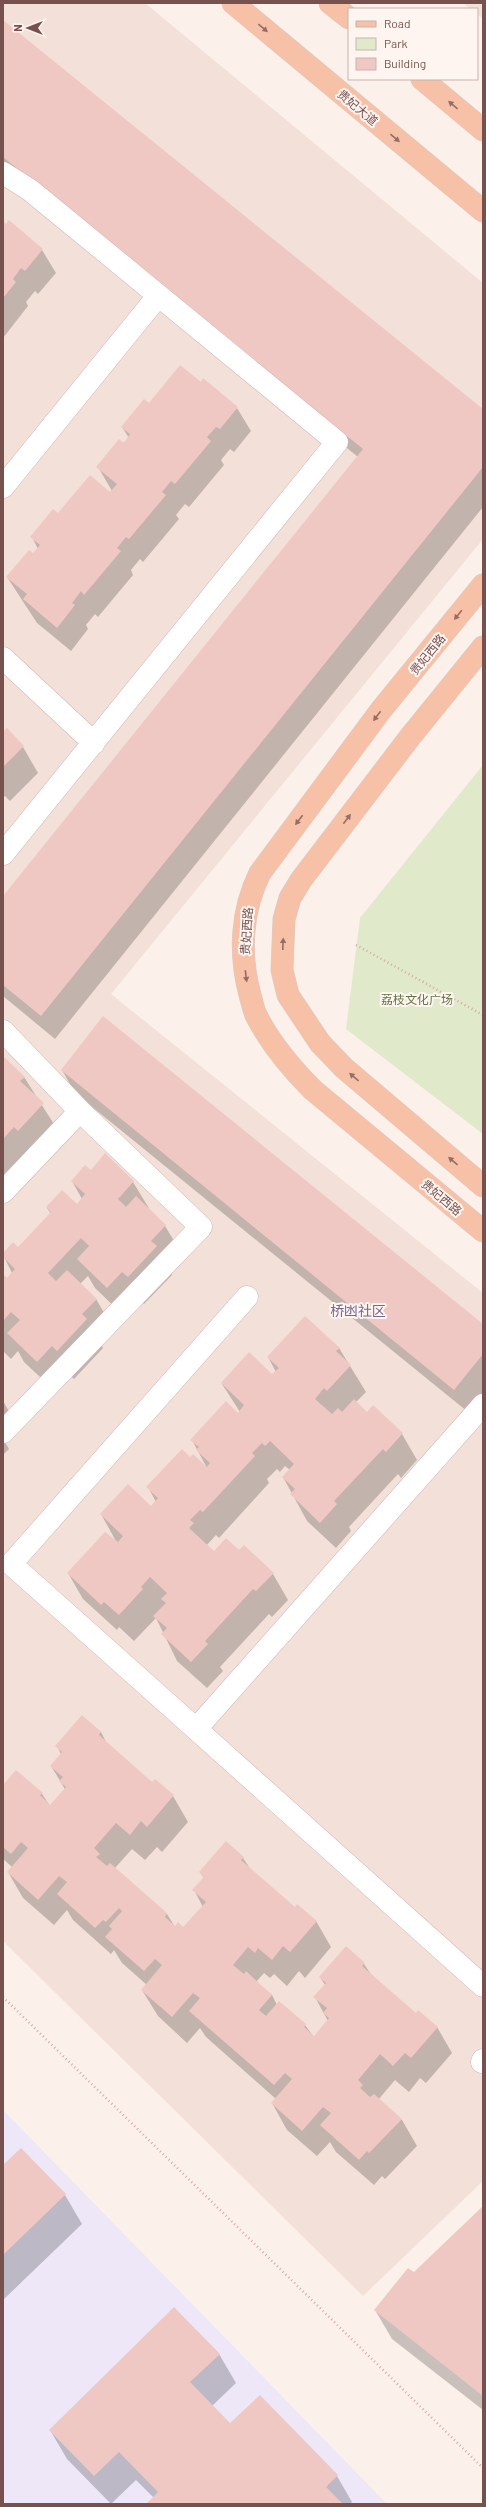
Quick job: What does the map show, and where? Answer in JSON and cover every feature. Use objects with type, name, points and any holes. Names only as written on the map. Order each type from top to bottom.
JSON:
[{"type":"main road","name":"贵妃大道","points":[[233,3],[483,211]]},
{"type":"main road","points":[[330,3],[348,17]]},
{"type":"main road","points":[[423,80],[483,130]]},
{"type":"main road","name":"贵妃西路","points":[[483,585],[381,710],[260,873],[251,890],[246,913],[243,944],[246,980],[255,1014],[290,1068],[313,1090],[483,1231]]},
{"type":"main road","points":[[483,647],[410,737],[301,880],[290,898],[284,919],[282,970],[288,995],[320,1043],[344,1068],[483,1186]]},
{"type":"lane","points":[[3,173],[30,190],[337,442],[94,744],[3,854]]},
{"type":"lane","points":[[3,487],[158,296]]},
{"type":"lane","points":[[3,658],[94,744]]},
{"type":"lane","points":[[3,1031],[80,1111],[201,1227],[3,1432]]},
{"type":"lane","points":[[3,1192],[80,1111]]},
{"type":"lane","points":[[248,1297],[11,1564],[483,1986]]},
{"type":"lane","points":[[196,1729],[483,1406]]},
{"type":"path","points":[[356,945],[483,1016]]},
{"type":"path","points":[[3,1998],[483,2468]]},
{"type":"shaded area","points":[[3,3],[145,3],[483,283],[483,539],[111,994],[483,1293],[483,2181],[363,2296],[3,1941]]},
{"type":"shaded area","points":[[463,3],[483,3],[483,19],[478,15],[478,8],[469,8]]},
{"type":"shaded area","points":[[3,2110],[387,2504],[3,2504]]},
{"type":"green space","name":"荔枝文化广场","points":[[483,765],[483,1134],[346,1029],[360,918]]},
{"type":"building","points":[[3,20],[483,409],[483,467],[41,1016],[3,985],[3,896],[363,449],[3,157]]},
{"type":"building","points":[[9,220],[43,249],[25,271],[21,268],[13,279],[16,282],[3,298],[3,221],[6,224]]},
{"type":"building","points":[[180,365],[201,382],[203,378],[238,407],[220,429],[216,427],[207,437],[211,441],[175,484],[171,481],[162,492],[166,495],[129,539],[126,537],[117,548],[121,551],[84,595],[81,591],[72,603],[75,605],[57,628],[23,599],[27,594],[6,577],[29,550],[33,553],[40,545],[30,537],[53,509],[58,513],[90,475],[110,492],[117,484],[96,467],[119,439],[124,443],[130,434],[121,427],[144,399],[149,403]]},
{"type":"building","points":[[7,728],[24,746],[3,767],[3,732]]},
{"type":"building","points":[[103,1016],[483,1324],[483,1354],[454,1390],[61,1070]]},
{"type":"building","points":[[3,1056],[25,1077],[20,1081],[44,1103],[18,1131],[14,1127],[3,1139]]},
{"type":"building","points":[[105,1153],[134,1181],[118,1199],[126,1207],[136,1196],[166,1225],[151,1241],[157,1246],[128,1277],[122,1272],[107,1288],[77,1259],[89,1246],[81,1238],[48,1273],[56,1281],[67,1270],[97,1299],[82,1314],[87,1319],[57,1351],[52,1346],[37,1362],[7,1333],[20,1320],[11,1312],[3,1321],[3,1274],[7,1278],[15,1269],[3,1257],[3,1253],[13,1242],[18,1247],[51,1212],[46,1207],[62,1190],[77,1204],[85,1194],[71,1181],[85,1165],[91,1170]]},
{"type":"building","points":[[305,1316],[340,1348],[336,1351],[351,1365],[327,1391],[324,1388],[315,1399],[332,1414],[338,1408],[342,1412],[354,1399],[367,1412],[373,1405],[403,1433],[386,1452],[383,1449],[334,1501],[337,1504],[320,1523],[290,1494],[295,1489],[282,1477],[294,1464],[270,1441],[265,1446],[262,1443],[252,1453],[255,1456],[203,1512],[200,1510],[190,1520],[194,1523],[189,1528],[214,1551],[226,1538],[239,1550],[244,1545],[274,1573],[256,1591],[253,1589],[205,1641],[208,1644],[191,1662],[161,1634],[167,1628],[153,1616],[166,1603],[161,1599],[167,1593],[150,1577],[141,1587],[143,1589],[119,1615],[104,1602],[101,1605],[67,1573],[105,1532],[118,1542],[123,1536],[100,1514],[128,1484],[151,1506],[158,1498],[146,1487],[182,1449],[190,1457],[193,1454],[207,1467],[210,1463],[196,1450],[199,1447],[190,1440],[226,1401],[238,1413],[244,1405],[221,1383],[249,1352],[272,1374],[279,1368],[267,1357]]},
{"type":"building","points":[[82,1715],[101,1732],[99,1735],[152,1782],[155,1779],[174,1795],[147,1827],[141,1821],[130,1835],[116,1823],[94,1848],[100,1854],[96,1857],[107,1866],[110,1863],[167,1913],[165,1917],[175,1926],[178,1922],[183,1927],[206,1902],[192,1890],[204,1877],[199,1872],[226,1841],[244,1857],[241,1860],[295,1907],[297,1904],[317,1921],[290,1952],[283,1946],[272,1960],[258,1948],[255,1953],[248,1947],[233,1965],[244,1974],[246,1971],[272,1995],[259,2010],[266,2016],[279,2001],[306,2024],[304,2027],[314,2036],[329,2018],[323,2013],[327,2008],[313,1997],[326,1983],[319,1977],[346,1946],[365,1963],[362,1966],[416,2013],[418,2010],[438,2027],[411,2058],[405,2053],[393,2066],[380,2054],[358,2080],[363,2085],[360,2088],[370,2097],[374,2094],[402,2119],[369,2153],[367,2151],[359,2160],[320,2125],[331,2113],[323,2107],[302,2131],[271,2103],[292,2079],[285,2073],[274,2085],[189,2011],[200,1998],[193,1993],[172,2017],[141,1990],[162,1965],[155,1959],[144,1971],[105,1937],[112,1929],[109,1926],[122,1911],[119,1908],[106,1922],[103,1920],[95,1928],[57,1894],[67,1882],[59,1876],[38,1900],[7,1872],[28,1848],[21,1842],[11,1854],[3,1847],[3,1785],[16,1770],[43,1793],[40,1795],[50,1805],[66,1787],[59,1781],[63,1777],[50,1766],[62,1752],[55,1746]]},
{"type":"building","points":[[21,2148],[66,2194],[3,2255],[3,2165]]},
{"type":"building","points":[[483,2206],[483,2396],[374,2310],[408,2268],[414,2272]]},
{"type":"building","points":[[174,2307],[220,2354],[190,2382],[230,2423],[260,2395],[338,2475],[326,2487],[343,2504],[146,2504],[158,2492],[119,2452],[94,2476],[49,2430]]},
{"type":"district","name":"桥凼社区","points":[[358,1310]]}]
